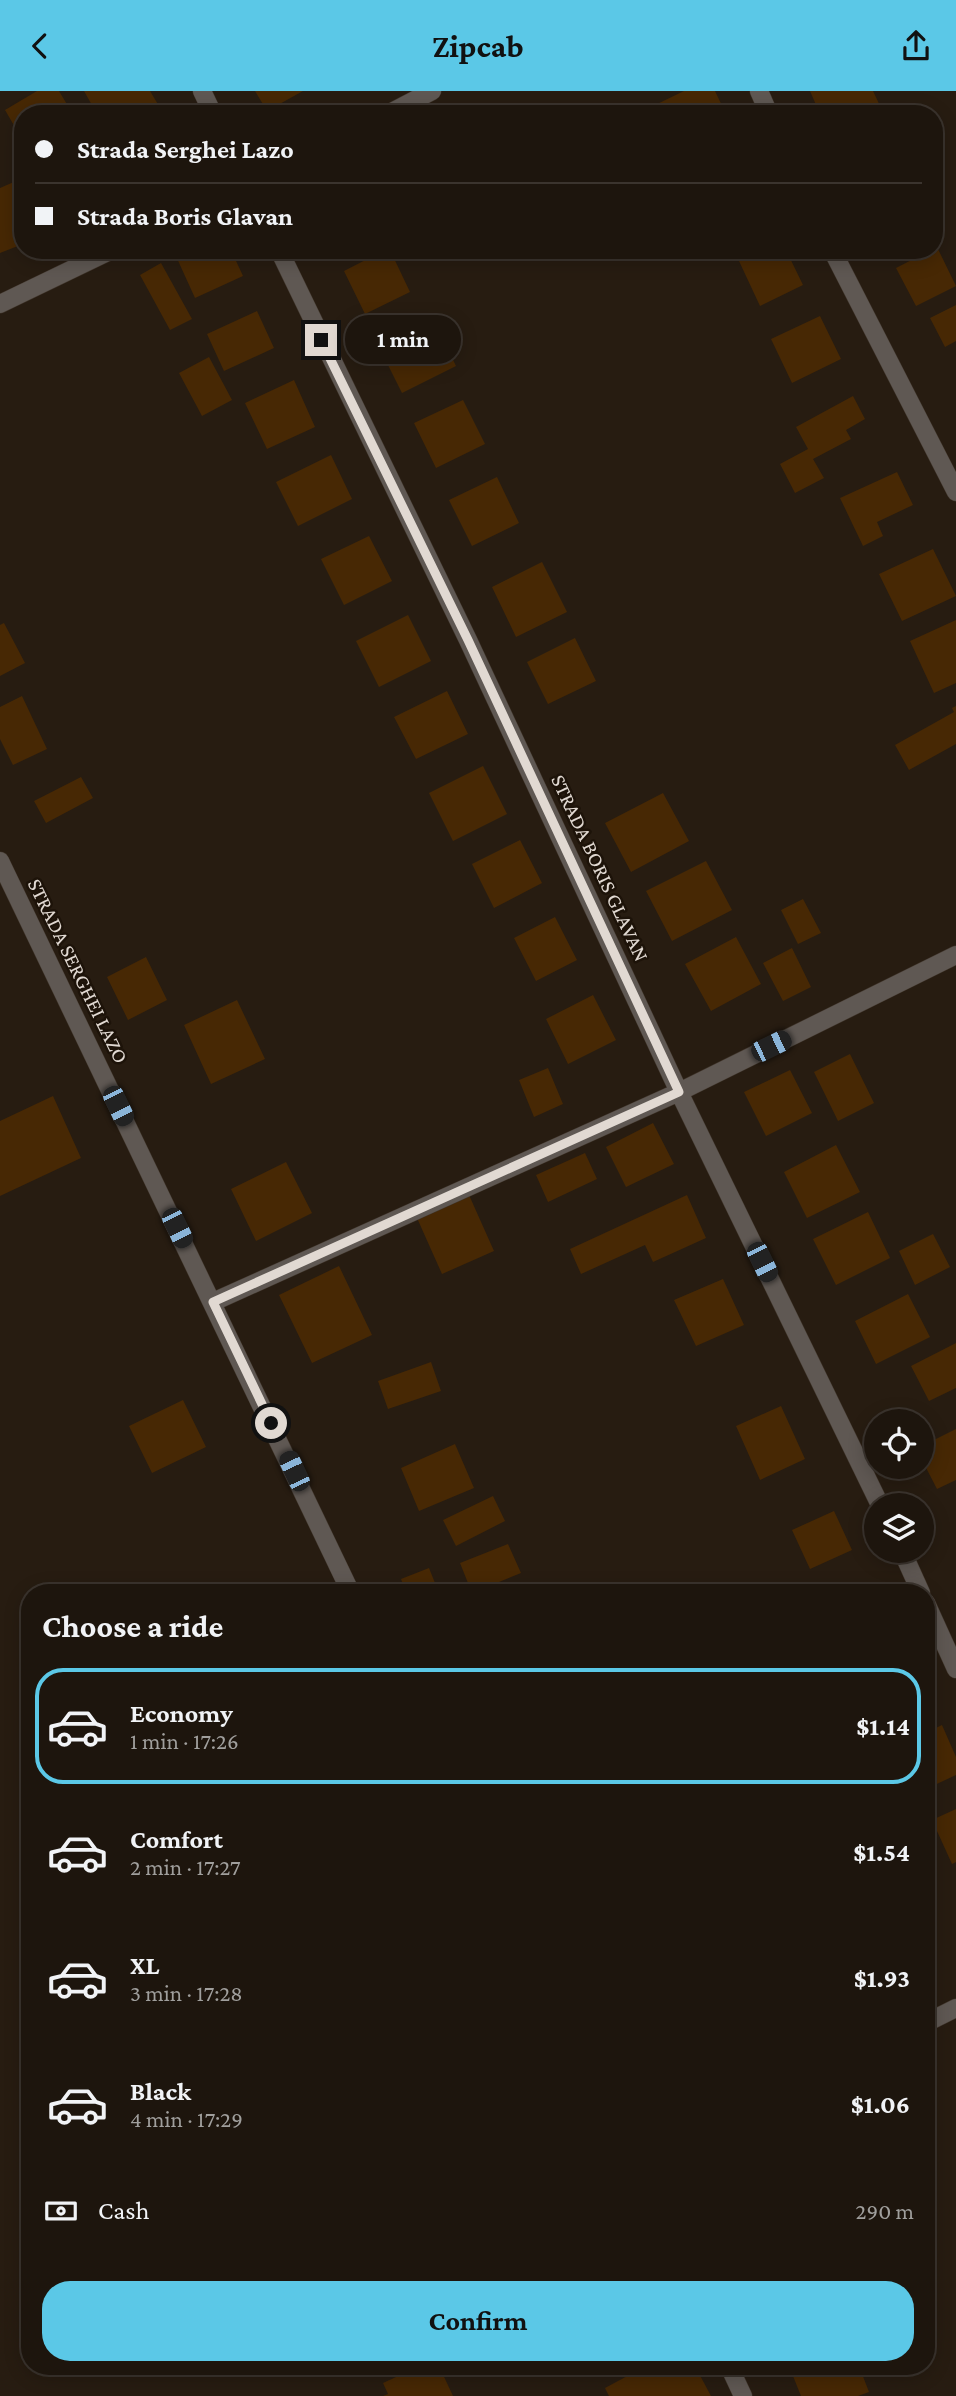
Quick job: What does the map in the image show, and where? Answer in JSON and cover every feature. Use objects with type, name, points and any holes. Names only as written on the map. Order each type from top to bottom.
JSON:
[{"type":"street","points":[[405,105],[432,91]]},
{"type":"street","points":[[0,304],[93,259]]},
{"type":"street","name":"STRADA BORIS GLAVAN","points":[[283,259],[468,640],[679,1092],[874,1493]]},
{"type":"street","points":[[837,259],[956,492]]},
{"type":"street","name":"STRADA SERGHEI LAZO","points":[[0,861],[347,1584]]},
{"type":"street","points":[[213,1302],[679,1092],[956,955]]},
{"type":"street","points":[[907,1563],[917,1584]]},
{"type":"street","points":[[935,1623],[956,1669]]},
{"type":"street","points":[[935,2018],[956,2008]]},
{"type":"street","points":[[733,2375],[743,2396]]},
{"type":"building","points":[[37,91],[59,91],[67,105],[14,105],[14,125],[5,110]]},
{"type":"building","points":[[84,91],[150,91],[158,105],[92,105]]},
{"type":"building","points":[[255,91],[303,91],[278,105],[263,105]]},
{"type":"building","points":[[684,91],[715,91],[722,105],[655,105]]},
{"type":"building","points":[[810,91],[873,91],[880,105],[816,105]]},
{"type":"building","points":[[14,182],[14,248],[0,253],[0,188]]},
{"type":"building","points":[[177,259],[235,259],[243,276],[195,298]]},
{"type":"building","points":[[367,259],[394,259],[410,292],[365,314],[344,271]]},
{"type":"building","points":[[790,259],[803,285],[760,306],[739,261]]},
{"type":"building","points":[[914,259],[943,259],[956,286],[916,306],[896,268]]},
{"type":"building","points":[[161,263],[192,319],[170,330],[140,275]]},
{"type":"building","points":[[956,305],[956,341],[945,347],[930,318]]},
{"type":"building","points":[[257,311],[274,348],[224,371],[207,334]]},
{"type":"building","points":[[820,316],[841,359],[792,383],[771,339]]},
{"type":"building","points":[[433,319],[456,366],[402,393],[378,345]]},
{"type":"building","points":[[209,357],[232,400],[202,416],[179,373]]},
{"type":"building","points":[[294,380],[315,427],[267,449],[245,403]]},
{"type":"building","points":[[853,396],[865,419],[846,430],[851,439],[813,459],[824,478],[795,493],[780,464],[808,449],[796,427]]},
{"type":"building","points":[[463,400],[485,444],[436,468],[414,423]]},
{"type":"building","points":[[331,455],[352,499],[298,526],[276,482]]},
{"type":"building","points":[[897,472],[913,505],[877,522],[883,536],[863,546],[840,498]]},
{"type":"building","points":[[497,477],[519,523],[472,546],[449,500]]},
{"type":"building","points":[[369,536],[392,581],[344,605],[321,559]]},
{"type":"building","points":[[933,549],[956,596],[902,621],[879,574]]},
{"type":"building","points":[[542,562],[567,612],[516,637],[492,587]]},
{"type":"building","points":[[408,615],[431,661],[379,687],[356,641]]},
{"type":"building","points":[[956,620],[956,683],[934,693],[910,641]]},
{"type":"building","points":[[4,623],[25,663],[0,676],[0,625]]},
{"type":"building","points":[[575,638],[596,681],[548,704],[527,662]]},
{"type":"building","points":[[447,691],[468,734],[416,759],[394,717]]},
{"type":"building","points":[[22,696],[47,749],[13,765],[0,739],[0,707]]},
{"type":"building","points":[[956,706],[956,744],[909,770],[895,745],[954,712],[952,708]]},
{"type":"building","points":[[483,766],[507,814],[453,841],[429,793]]},
{"type":"building","points":[[81,777],[93,798],[46,823],[34,801]]},
{"type":"building","points":[[663,793],[689,841],[631,872],[605,823]]},
{"type":"building","points":[[520,840],[542,883],[494,908],[472,864]]},
{"type":"building","points":[[706,861],[732,910],[672,941],[646,891]]},
{"type":"building","points":[[803,899],[821,933],[798,944],[781,910]]},
{"type":"building","points":[[555,917],[577,960],[536,981],[514,938]]},
{"type":"building","points":[[736,937],[761,984],[711,1011],[685,964]]},
{"type":"building","points":[[792,948],[811,987],[783,1001],[763,963]]},
{"type":"building","points":[[146,957],[167,1000],[128,1020],[107,977]]},
{"type":"building","points":[[593,995],[616,1040],[568,1064],[546,1019]]},
{"type":"building","points":[[237,1000],[265,1059],[211,1084],[184,1025]]},
{"type":"building","points":[[850,1054],[874,1103],[838,1121],[814,1072]]},
{"type":"building","points":[[548,1068],[563,1104],[534,1117],[519,1080]]},
{"type":"building","points":[[790,1070],[812,1113],[766,1136],[744,1092]]},
{"type":"building","points":[[53,1096],[81,1158],[0,1196],[0,1121]]},
{"type":"building","points":[[653,1123],[674,1164],[626,1187],[606,1147]]},
{"type":"building","points":[[836,1145],[860,1192],[807,1218],[784,1172]]},
{"type":"building","points":[[585,1153],[597,1179],[548,1202],[536,1175]]},
{"type":"building","points":[[286,1162],[312,1213],[256,1241],[231,1189]]},
{"type":"building","points":[[469,1195],[494,1251],[442,1274],[417,1218]]},
{"type":"building","points":[[687,1195],[706,1238],[653,1262],[645,1245],[581,1274],[570,1249]]},
{"type":"building","points":[[868,1212],[890,1258],[836,1285],[813,1239]]},
{"type":"building","points":[[933,1234],[950,1267],[915,1285],[899,1251]]},
{"type":"building","points":[[339,1266],[372,1335],[312,1363],[279,1295]]},
{"type":"building","points":[[723,1279],[744,1325],[696,1346],[674,1300]]},
{"type":"building","points":[[908,1294],[930,1337],[876,1364],[855,1321]]},
{"type":"building","points":[[956,1343],[956,1388],[929,1401],[911,1366]]},
{"type":"building","points":[[431,1362],[441,1391],[388,1409],[378,1381]]},
{"type":"building","points":[[183,1400],[206,1447],[152,1473],[129,1426]]},
{"type":"building","points":[[781,1406],[805,1459],[760,1480],[736,1426]]},
{"type":"building","points":[[956,1429],[956,1480],[937,1489],[932,1479],[934,1479],[934,1440]]},
{"type":"building","points":[[455,1444],[474,1488],[419,1511],[401,1468]]},
{"type":"building","points":[[493,1496],[505,1521],[456,1546],[443,1520]]},
{"type":"building","points":[[834,1511],[852,1550],[810,1569],[792,1530]]},
{"type":"building","points":[[508,1544],[521,1573],[494,1584],[468,1584],[460,1563]]},
{"type":"building","points":[[429,1568],[435,1584],[403,1584],[401,1579]]},
{"type":"building","points":[[942,1725],[956,1757],[956,1775],[935,1785],[935,1728]]},
{"type":"building","points":[[956,1809],[956,1862],[952,1864],[935,1827],[935,1819]]},
{"type":"building","points":[[400,2375],[443,2375],[453,2396],[383,2396],[388,2394],[383,2383]]},
{"type":"building","points":[[629,2375],[700,2375],[711,2396],[609,2396],[605,2388]]},
{"type":"building","points":[[793,2375],[862,2375],[869,2392],[858,2396],[801,2396]]},
{"type":"route","points":[[271,1423],[213,1302],[679,1092],[468,640],[321,340]]}]
